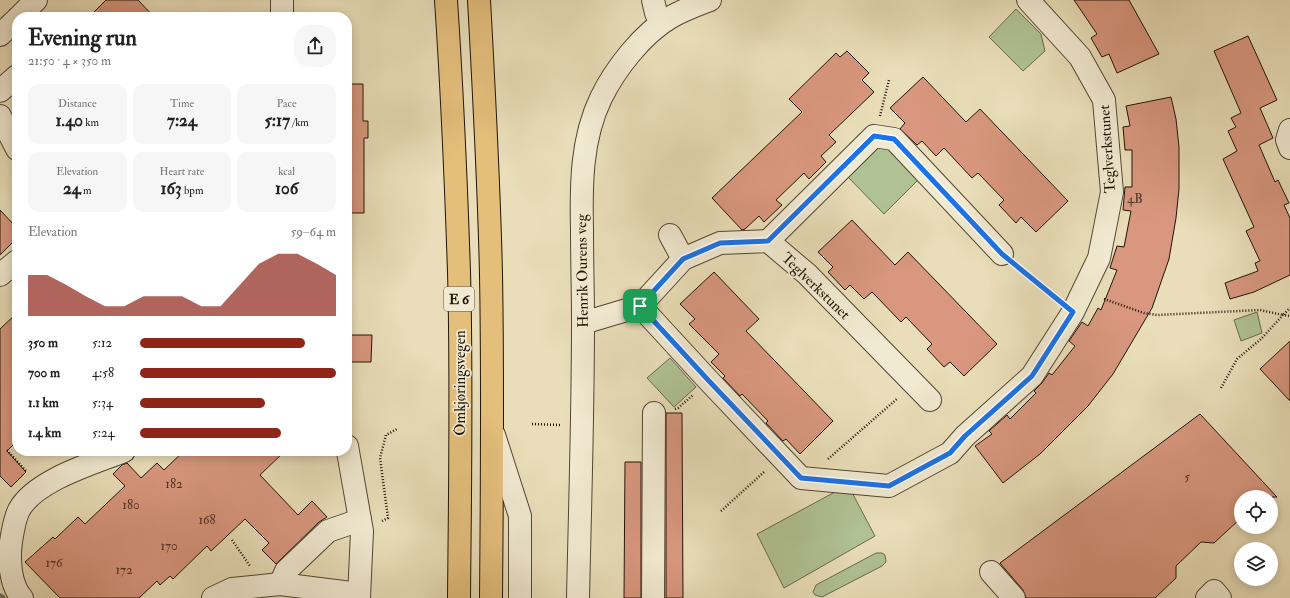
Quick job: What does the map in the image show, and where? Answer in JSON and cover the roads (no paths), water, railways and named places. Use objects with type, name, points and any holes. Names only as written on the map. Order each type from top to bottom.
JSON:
[{"type":"highway","name":"Omkjøringsvegen","points":[[446,0],[452,90],[459,272],[460,431],[458,598]]},
{"type":"highway","name":"E 6","points":[[479,0],[491,273],[493,432],[491,598]]},
{"type":"street","points":[[24,12],[36,0]]},
{"type":"street","points":[[282,0],[282,12]]},
{"type":"street","points":[[652,0],[661,23]]},
{"type":"street","name":"Henrik Ourens veg","points":[[578,598],[583,323],[581,184],[585,149],[591,124],[600,99],[626,58],[661,23],[672,16],[710,0]]},
{"type":"street","name":"Teglverkstunet","points":[[1002,254],[894,139],[874,136],[768,241],[720,243],[683,259],[640,306],[801,478],[889,486],[950,453],[965,436],[1032,376],[1073,312],[1099,258],[1112,192],[1104,100],[1080,57],[1028,0]]},
{"type":"street","points":[[0,35],[12,24]]},
{"type":"street","points":[[0,91],[12,80]]},
{"type":"street","points":[[0,116],[12,139]]},
{"type":"street","points":[[1290,130],[1287,140],[1290,148]]},
{"type":"street","points":[[670,235],[683,259]]},
{"type":"street","name":"Teglverkstunet","points":[[768,241],[807,274],[930,400]]},
{"type":"street","points":[[0,276],[12,265]]},
{"type":"street","points":[[583,323],[640,306]]},
{"type":"street","points":[[652,598],[654,413]]},
{"type":"street","points":[[493,432],[520,516],[520,598]]},
{"type":"street","points":[[22,598],[16,592],[10,569],[10,544],[20,510],[42,487],[69,472],[111,456]]},
{"type":"street","points":[[213,598],[232,588],[280,584],[359,596],[361,526],[349,456]]},
{"type":"street","points":[[280,584],[286,571],[328,531],[361,526]]},
{"type":"street","points":[[992,572],[1014,598]]},
{"type":"street","points":[[1207,598],[1214,592],[1220,598]]}]
